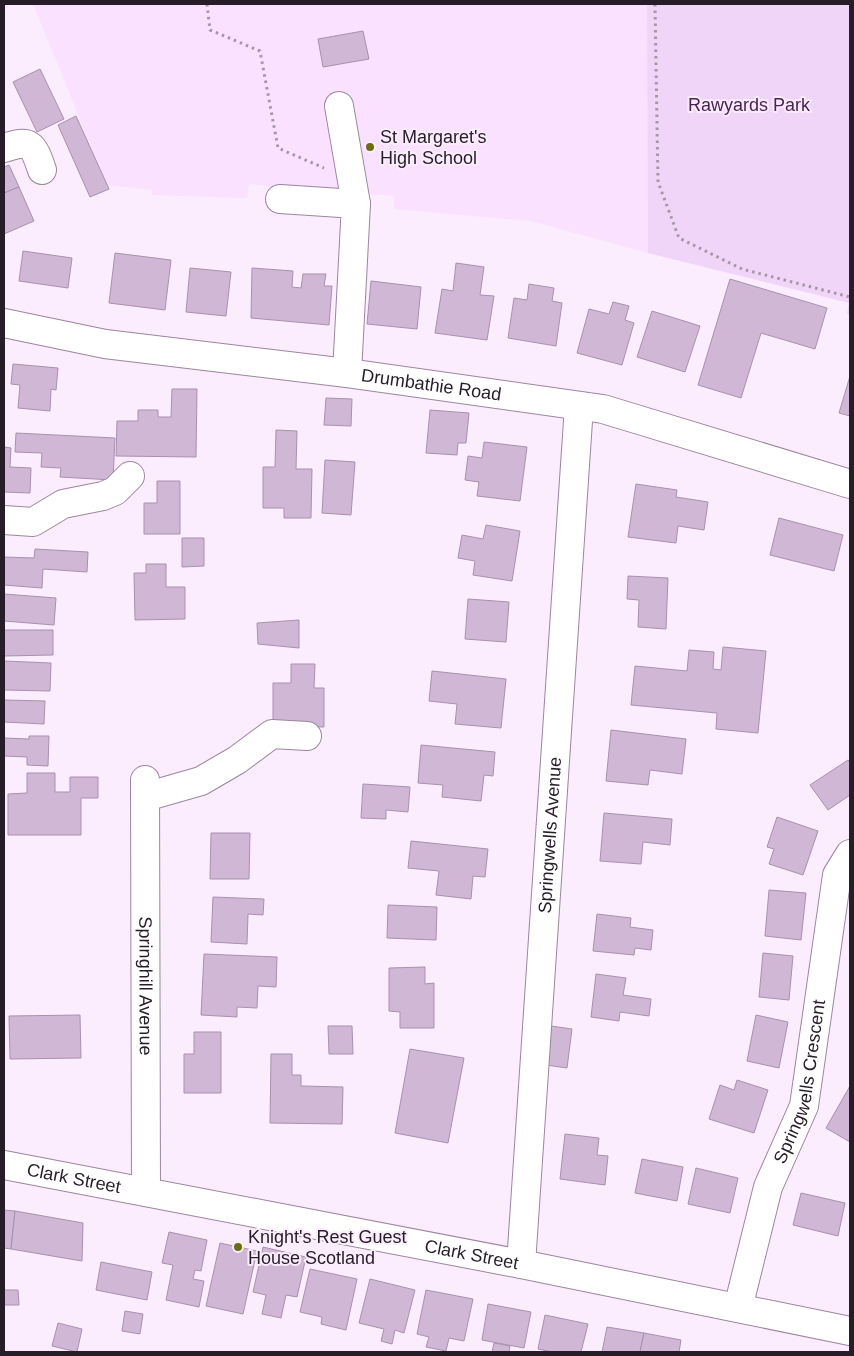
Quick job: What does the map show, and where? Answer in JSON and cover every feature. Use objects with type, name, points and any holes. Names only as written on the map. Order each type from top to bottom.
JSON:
[{"type":"street","points":[[338,106],[354,192],[347,373]]},
{"type":"street","points":[[4,148],[22,142],[27,143],[37,156],[42,170]]},
{"type":"street","points":[[280,199],[354,192]]},
{"type":"street","name":"Drumbathie Road","points":[[4,324],[105,344],[347,373],[602,409],[850,484]]},
{"type":"street","name":"Springwells Avenue","points":[[521,1264],[579,406]]},
{"type":"street","points":[[4,520],[33,522],[63,504],[103,496],[115,491],[130,476]]},
{"type":"street","name":"Springhill Avenue","points":[[146,1192],[146,789],[201,781],[237,760],[272,734],[307,736]]},
{"type":"street","name":"Springwells Crescent","points":[[738,1308],[768,1187],[804,1106],[837,875],[850,854]]},
{"type":"street","name":"Clark Street","points":[[4,1165],[521,1264],[850,1331]]},
{"type":"path","points":[[207,4],[210,30],[260,51],[278,148],[354,192]]},
{"type":"path","points":[[654,4],[658,182],[666,208],[680,238],[742,269],[850,297]]},
{"type":"shaded area","name":"St Margaret's High School","points":[[33,4],[647,4],[648,253],[531,221],[394,209],[394,196],[249,184],[247,198],[152,195],[152,190],[107,185]]},
{"type":"green space","name":"Rawyards Park","points":[[647,4],[850,4],[850,315],[847,314],[849,303],[648,253]]},
{"type":"building","points":[[363,31],[369,59],[323,67],[318,39]]},
{"type":"building","points":[[40,69],[64,119],[37,132],[13,82]]},
{"type":"building","points":[[76,116],[109,189],[90,197],[58,125]]},
{"type":"building","points":[[9,165],[19,187],[4,193],[4,167]]},
{"type":"building","points":[[19,187],[34,221],[4,234],[4,193]]},
{"type":"building","points":[[23,251],[72,258],[68,288],[19,281]]},
{"type":"building","points":[[115,253],[171,260],[165,310],[109,303]]},
{"type":"building","points":[[456,263],[484,267],[480,295],[494,296],[487,340],[435,333],[442,289],[453,291]]},
{"type":"building","points":[[190,268],[231,272],[226,316],[186,312]]},
{"type":"building","points":[[252,268],[293,271],[292,287],[301,288],[303,274],[326,274],[324,286],[332,286],[329,325],[251,318]]},
{"type":"building","points":[[730,279],[827,308],[815,349],[761,333],[741,398],[698,385]]},
{"type":"building","points":[[371,281],[421,287],[417,329],[367,324]]},
{"type":"building","points":[[529,284],[554,288],[552,301],[562,303],[556,346],[508,338],[514,298],[527,300]]},
{"type":"building","points":[[613,302],[629,306],[625,320],[634,323],[622,365],[577,353],[589,309],[609,314]]},
{"type":"building","points":[[652,311],[700,326],[685,372],[637,357]]},
{"type":"building","points":[[13,364],[58,368],[56,390],[51,389],[50,411],[18,408],[20,385],[11,384]]},
{"type":"building","points":[[850,376],[850,416],[839,413]]},
{"type":"building","points":[[172,389],[197,389],[196,457],[116,456],[117,421],[138,421],[138,410],[158,410],[158,417],[171,417]]},
{"type":"building","points":[[326,398],[352,399],[351,426],[324,425]]},
{"type":"building","points":[[430,410],[469,413],[466,443],[458,443],[457,455],[426,453]]},
{"type":"building","points":[[276,430],[297,431],[296,469],[312,469],[311,518],[284,518],[284,508],[263,508],[263,467],[275,467]]},
{"type":"building","points":[[16,433],[115,438],[113,480],[60,477],[61,468],[41,467],[42,453],[15,452]]},
{"type":"building","points":[[484,442],[527,447],[520,501],[477,496],[479,482],[465,480],[468,456],[482,458]]},
{"type":"building","points":[[4,447],[11,448],[10,467],[31,468],[30,493],[4,492]]},
{"type":"building","points":[[325,460],[355,462],[351,515],[322,513]]},
{"type":"building","points":[[157,481],[180,481],[180,534],[144,534],[144,503],[157,503]]},
{"type":"building","points":[[636,484],[677,490],[676,497],[708,502],[704,530],[678,526],[676,543],[628,537]]},
{"type":"building","points":[[779,518],[843,535],[834,571],[770,555]]},
{"type":"building","points":[[486,525],[520,531],[512,581],[473,575],[475,561],[458,558],[462,535],[483,539]]},
{"type":"building","points":[[182,538],[204,538],[204,566],[182,567]]},
{"type":"building","points":[[35,549],[88,552],[87,572],[43,569],[42,588],[4,585],[4,557],[34,558]]},
{"type":"building","points":[[146,564],[166,564],[166,587],[185,587],[185,619],[135,620],[134,573],[146,573]]},
{"type":"building","points":[[628,576],[668,578],[666,629],[638,627],[639,600],[627,599]]},
{"type":"building","points":[[4,594],[56,598],[54,625],[4,621]]},
{"type":"building","points":[[468,599],[509,602],[506,642],[465,639]]},
{"type":"building","points":[[299,620],[299,648],[258,644],[257,623]]},
{"type":"building","points":[[4,630],[53,630],[53,655],[4,656]]},
{"type":"building","points":[[723,647],[766,651],[758,733],[716,729],[717,713],[631,705],[635,666],[687,671],[689,650],[714,652],[713,669],[721,670]]},
{"type":"building","points":[[4,661],[51,663],[50,691],[4,690]]},
{"type":"building","points":[[291,664],[315,664],[314,688],[324,688],[324,727],[273,726],[273,683],[291,683]]},
{"type":"building","points":[[432,671],[506,679],[501,728],[455,724],[457,704],[429,701]]},
{"type":"building","points":[[4,700],[45,701],[44,724],[4,722]]},
{"type":"building","points":[[611,730],[686,739],[682,774],[650,770],[648,785],[606,781]]},
{"type":"building","points":[[29,736],[49,736],[48,766],[27,765],[27,757],[4,756],[4,738],[29,739]]},
{"type":"building","points":[[421,745],[495,752],[493,776],[484,775],[481,801],[442,797],[443,785],[418,783]]},
{"type":"building","points":[[848,760],[850,763],[850,795],[828,810],[810,785]]},
{"type":"building","points":[[27,773],[55,773],[55,792],[70,792],[70,777],[98,777],[98,798],[81,798],[81,835],[8,835],[8,794],[27,793]]},
{"type":"building","points":[[363,784],[410,787],[408,812],[386,810],[386,819],[361,818]]},
{"type":"building","points":[[604,813],[672,819],[670,845],[643,842],[641,864],[600,861]]},
{"type":"building","points":[[777,817],[818,831],[803,875],[769,864],[774,849],[767,847]]},
{"type":"building","points":[[211,833],[250,833],[249,879],[210,879]]},
{"type":"building","points":[[411,841],[488,849],[485,877],[473,876],[471,899],[436,895],[439,871],[408,868]]},
{"type":"building","points":[[769,890],[806,893],[801,940],[765,936]]},
{"type":"building","points":[[213,897],[264,899],[263,915],[248,914],[247,944],[211,942]]},
{"type":"building","points":[[388,905],[437,907],[436,940],[387,938]]},
{"type":"building","points":[[597,914],[631,918],[630,927],[653,930],[651,950],[635,948],[634,955],[593,951]]},
{"type":"building","points":[[763,953],[793,956],[789,1000],[759,997]]},
{"type":"building","points":[[204,954],[277,957],[276,987],[258,986],[257,1008],[237,1007],[237,1017],[201,1015]]},
{"type":"building","points":[[425,967],[425,984],[434,983],[434,1028],[400,1028],[400,1012],[389,1011],[389,968]]},
{"type":"building","points":[[596,974],[626,978],[623,995],[651,999],[649,1016],[620,1012],[619,1021],[591,1017]]},
{"type":"building","points":[[80,1015],[81,1058],[10,1059],[9,1016]]},
{"type":"building","points":[[756,1015],[788,1022],[779,1068],[747,1061]]},
{"type":"building","points":[[328,1026],[352,1026],[353,1054],[329,1054]]},
{"type":"building","points":[[551,1026],[572,1029],[567,1068],[546,1065]]},
{"type":"building","points":[[194,1032],[221,1032],[221,1093],[184,1093],[184,1054],[194,1054]]},
{"type":"building","points":[[410,1049],[464,1058],[448,1143],[395,1133]]},
{"type":"building","points":[[271,1054],[292,1054],[292,1075],[301,1075],[301,1086],[343,1087],[342,1124],[270,1123]]},
{"type":"building","points":[[737,1080],[768,1090],[754,1133],[709,1119],[720,1085],[734,1090]]},
{"type":"building","points":[[850,1086],[850,1142],[826,1128]]},
{"type":"building","points":[[565,1134],[599,1138],[597,1155],[608,1156],[605,1185],[560,1179]]},
{"type":"building","points":[[642,1159],[683,1167],[677,1201],[635,1193]]},
{"type":"building","points":[[696,1168],[738,1178],[730,1213],[688,1204]]},
{"type":"building","points":[[801,1193],[845,1203],[838,1236],[793,1225]]},
{"type":"building","points":[[4,1210],[15,1211],[11,1249],[4,1248]]},
{"type":"building","points":[[15,1211],[83,1223],[82,1261],[11,1249]]},
{"type":"building","points":[[169,1232],[207,1240],[201,1271],[195,1270],[193,1279],[204,1281],[199,1307],[166,1300],[173,1265],[162,1263]]},
{"type":"building","points":[[220,1243],[257,1251],[243,1314],[206,1306]]},
{"type":"building","points":[[263,1247],[306,1257],[297,1297],[286,1295],[281,1318],[262,1314],[266,1295],[253,1292]]},
{"type":"building","points":[[101,1262],[152,1272],[147,1300],[96,1290]]},
{"type":"building","points":[[310,1269],[357,1279],[346,1330],[321,1324],[322,1317],[300,1312]]},
{"type":"building","points":[[370,1279],[415,1290],[404,1333],[395,1330],[392,1344],[381,1341],[384,1329],[359,1323]]},
{"type":"building","points":[[4,1290],[18,1290],[19,1305],[4,1305]]},
{"type":"building","points":[[426,1290],[473,1299],[464,1341],[449,1338],[446,1351],[426,1347],[429,1337],[417,1334]]},
{"type":"building","points":[[488,1304],[531,1312],[524,1348],[482,1340]]},
{"type":"building","points":[[125,1311],[143,1314],[140,1334],[122,1331]]},
{"type":"building","points":[[545,1315],[588,1324],[581,1352],[553,1352],[538,1349]]},
{"type":"building","points":[[58,1323],[82,1329],[77,1352],[52,1346]]},
{"type":"building","points":[[607,1327],[644,1333],[640,1352],[602,1352]]},
{"type":"building","points":[[644,1333],[681,1340],[679,1352],[640,1352]]},
{"type":"building","points":[[494,1343],[510,1346],[509,1352],[492,1352]]},
{"type":"place","name":"St Margaret's High School","points":[[370,147]]},
{"type":"place","name":"Knight's Rest Guest House Scotland","points":[[238,1247]]}]
